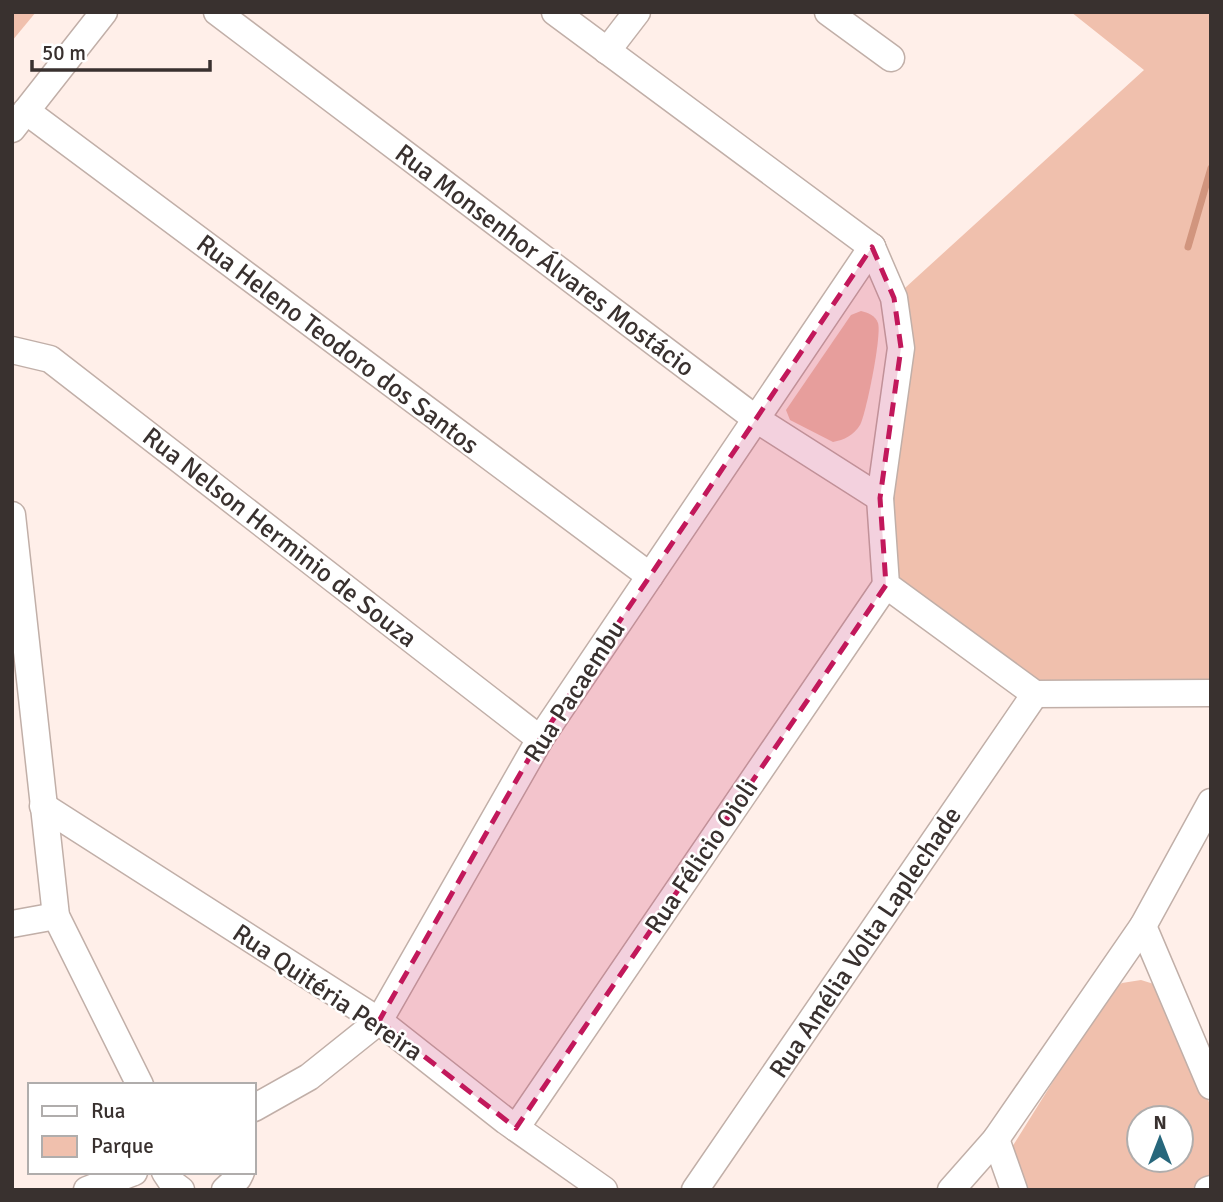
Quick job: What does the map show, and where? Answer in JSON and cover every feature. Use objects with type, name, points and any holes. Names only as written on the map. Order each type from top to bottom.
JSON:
[{"type":"street","points":[[19,120],[104,12]]},
{"type":"street","name":"Rua Monsenhor Álvares Mostácio","points":[[217,12],[756,419],[880,498]]},
{"type":"street","points":[[555,12],[872,247],[894,298],[901,348],[880,498],[886,584],[1035,694],[1211,693]]},
{"type":"street","points":[[607,51],[637,12]]},
{"type":"street","points":[[828,12],[891,58]]},
{"type":"street","name":"Rua Heleno Teodoro dos Santos","points":[[19,120],[650,576]]},
{"type":"street","name":"Rua Pacaembu","points":[[256,1107],[309,1077],[379,1021],[540,739],[872,247]]},
{"type":"street","name":"Rua Nelson Herminio de Souza","points":[[12,350],[50,359],[540,739]]},
{"type":"street","points":[[12,515],[57,916],[139,1083]]},
{"type":"street","name":"Rua Félicio Oioli","points":[[516,1128],[886,584]]},
{"type":"street","name":"Rua Amélia Volta Laplechade","points":[[695,1190],[1035,694]]},
{"type":"street","points":[[951,1190],[996,1139],[1143,926],[1211,802]]},
{"type":"street","name":"Rua Quitéria Pereira","points":[[43,807],[379,1021],[516,1128],[604,1190]]},
{"type":"street","points":[[12,925],[57,916]]},
{"type":"street","points":[[1143,926],[1211,1086]]},
{"type":"street","points":[[996,1139],[1014,1190]]},
{"type":"street","points":[[87,1190],[129,1174]]},
{"type":"street","points":[[166,1174],[181,1190]]},
{"type":"highlighted area","points":[[872,247],[894,298],[901,348],[880,498],[886,585],[516,1128],[379,1021],[540,739]]},
{"type":"green space","points":[[12,12],[36,12],[12,41]]},
{"type":"green space","points":[[1071,12],[1211,12],[1211,693],[1035,694],[886,585],[894,298],[1144,70]]},
{"type":"green space","points":[[861,311],[877,320],[879,330],[869,391],[858,429],[833,442],[790,420],[786,410],[851,315]]},
{"type":"green space","points":[[1141,980],[1157,985],[1167,998],[1211,1107],[1211,1176],[1206,1184],[1186,1190],[1021,1190],[1009,1152],[1109,992],[1122,983]]},
{"type":"waterway","points":[[1188,247],[1211,168]]}]
